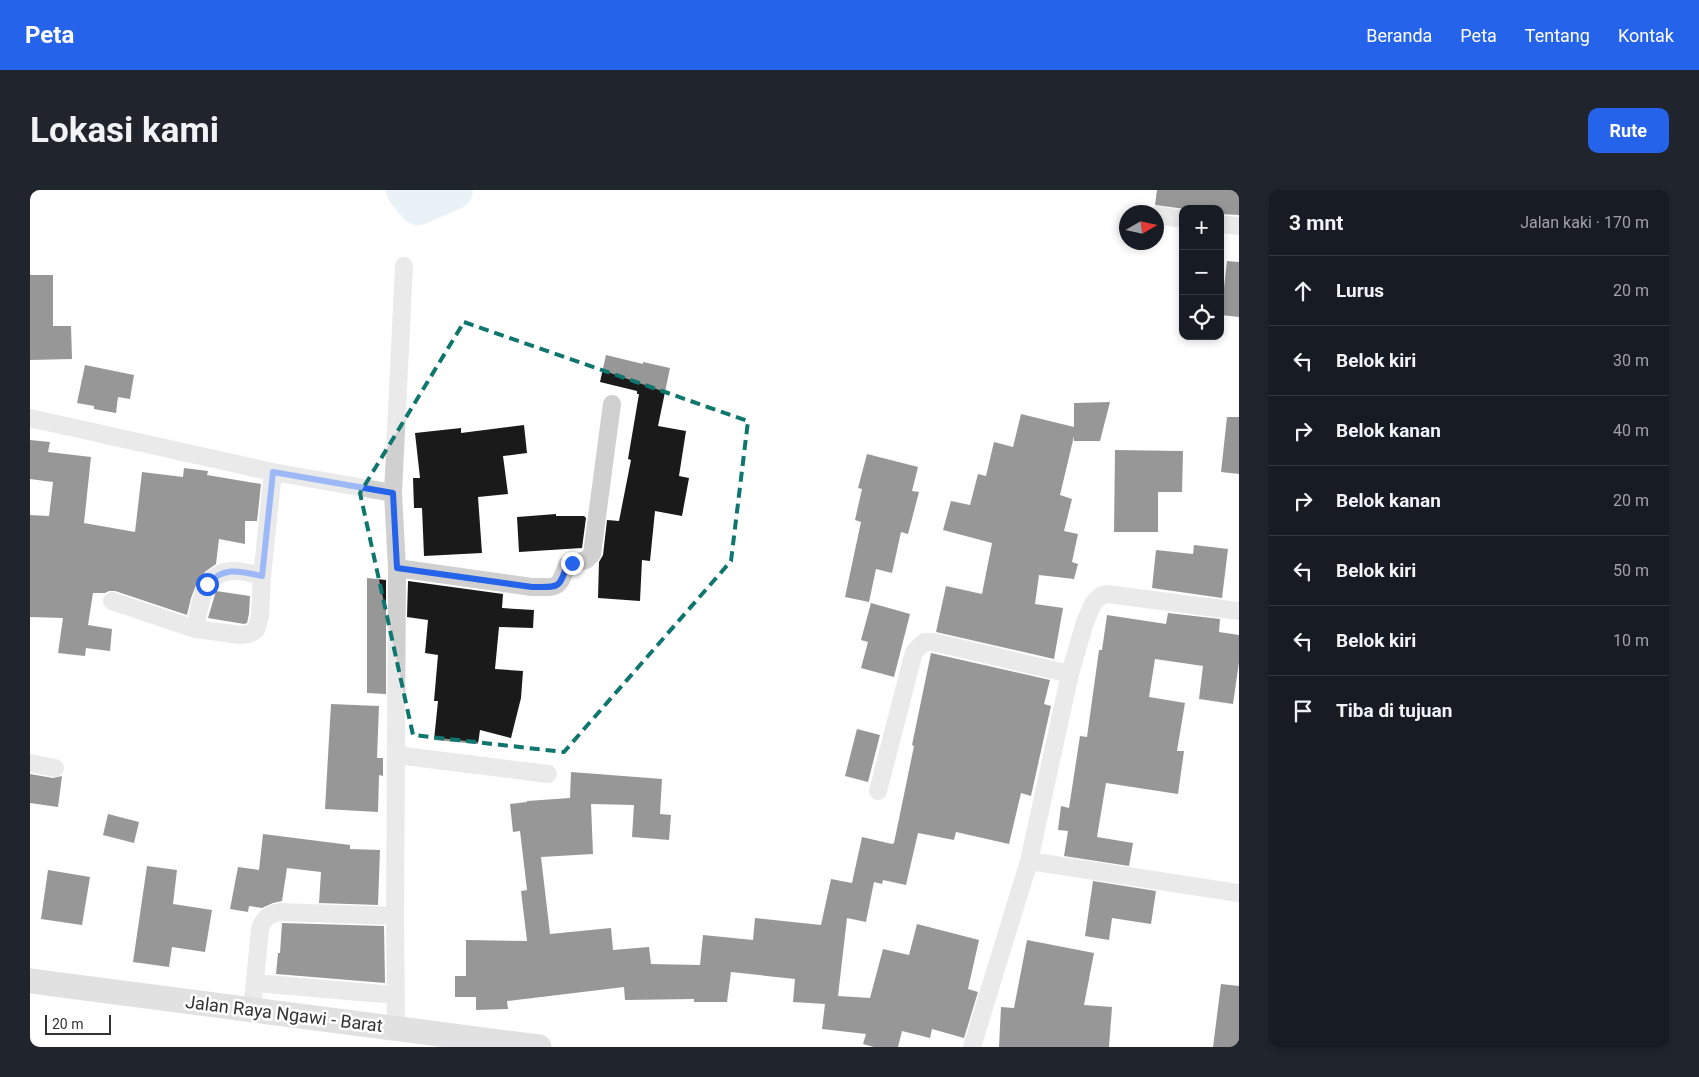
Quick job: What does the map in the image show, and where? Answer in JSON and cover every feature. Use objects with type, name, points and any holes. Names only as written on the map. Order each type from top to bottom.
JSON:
[{"type":"main road","name":"Jalan Raya Ngawi - Barat","points":[[30,981],[254,996],[396,1011],[539,1047]]},
{"type":"street","points":[[1164,216],[1179,218]]},
{"type":"street","points":[[1224,224],[1239,226]]},
{"type":"street","points":[[395,916],[280,912],[272,914],[266,918],[260,930],[254,996],[396,1011],[397,568],[393,493],[404,266]]},
{"type":"street","points":[[397,568],[532,587],[554,587],[559,584],[567,565],[586,560],[592,554],[612,404]]},
{"type":"street","points":[[30,418],[273,472],[393,493]]},
{"type":"street","points":[[112,601],[195,629],[241,635],[249,634],[256,630],[260,616],[262,576],[273,472]]},
{"type":"street","points":[[195,629],[203,591],[214,577],[222,572],[231,571],[262,576]]},
{"type":"street","points":[[972,1047],[1030,861],[1070,674],[1085,622],[1094,602],[1102,595],[1107,594],[1239,611]]},
{"type":"street","points":[[878,791],[914,652],[924,642],[933,642],[1070,674]]},
{"type":"street","points":[[396,755],[548,774]]},
{"type":"street","points":[[30,763],[55,768]]},
{"type":"street","points":[[1030,861],[1239,893]]},
{"type":"highlighted area","points":[[464,322],[748,421],[731,561],[564,752],[413,735],[360,493]]},
{"type":"building","points":[[1157,190],[1239,190],[1239,215],[1224,214],[1224,205],[1179,205],[1179,208],[1155,205]]},
{"type":"building","points":[[1227,261],[1239,262],[1239,317],[1224,315],[1224,288]]},
{"type":"building","points":[[30,275],[53,275],[53,326],[71,326],[72,359],[30,360]]},
{"type":"building","points":[[606,355],[670,368],[658,426],[686,431],[679,476],[689,478],[682,516],[655,511],[650,561],[642,560],[640,601],[598,598],[599,562],[603,555],[607,520],[619,521],[631,460],[628,459],[639,394],[637,394],[637,391],[600,382]]},
{"type":"building","points":[[85,365],[134,375],[130,399],[118,397],[116,413],[94,409],[94,406],[77,403]]},
{"type":"building","points":[[1110,402],[1100,441],[1074,441],[1074,436],[1060,495],[1072,499],[1064,531],[1078,534],[1072,562],[1078,564],[1074,579],[1039,575],[1035,604],[1063,608],[1054,659],[936,632],[946,586],[982,594],[992,543],[943,530],[951,501],[970,505],[978,474],[986,476],[994,442],[1013,447],[1021,414],[1074,427],[1074,403]]},
{"type":"building","points":[[1227,417],[1239,417],[1239,474],[1221,472]]},
{"type":"building","points":[[524,425],[527,453],[503,456],[508,494],[478,497],[482,553],[424,556],[422,508],[414,508],[413,478],[420,478],[415,433],[461,428],[461,433]]},
{"type":"building","points":[[30,440],[50,442],[48,452],[91,457],[84,523],[135,532],[142,472],[183,477],[184,468],[208,471],[207,475],[261,484],[257,521],[245,521],[245,544],[219,539],[216,564],[198,580],[187,615],[115,591],[93,593],[88,625],[112,629],[110,651],[86,648],[85,656],[58,653],[63,618],[30,617],[30,515],[49,516],[53,482],[30,479]]},
{"type":"building","points":[[1115,450],[1183,451],[1182,492],[1158,492],[1158,532],[1114,532]]},
{"type":"building","points":[[867,454],[918,467],[912,491],[919,492],[908,534],[901,532],[892,573],[876,569],[869,602],[845,597],[861,522],[855,520],[862,489],[858,488]]},
{"type":"building","points":[[556,514],[556,516],[584,516],[586,518],[582,548],[519,552],[517,517]]},
{"type":"building","points":[[1194,545],[1228,549],[1222,598],[1152,588],[1156,550],[1193,554]]},
{"type":"building","points":[[367,578],[386,580],[386,694],[367,693]]},
{"type":"building","points":[[408,581],[503,594],[502,608],[534,610],[533,628],[499,627],[495,669],[523,671],[521,698],[511,738],[480,730],[478,744],[434,740],[438,701],[434,701],[438,655],[425,653],[428,620],[407,617]]},
{"type":"building","points":[[216,591],[250,596],[247,623],[208,618]]},
{"type":"building","points":[[871,603],[910,614],[894,677],[861,668],[868,642],[861,640]]},
{"type":"building","points":[[1168,613],[1220,619],[1219,632],[1239,635],[1239,662],[1233,704],[1199,699],[1203,666],[1155,659],[1149,697],[1185,703],[1177,751],[1184,751],[1178,794],[1106,783],[1097,837],[1133,843],[1129,866],[1064,856],[1068,831],[1058,830],[1061,806],[1069,808],[1080,736],[1087,737],[1099,650],[1102,650],[1107,615],[1166,624]]},
{"type":"building","points":[[931,653],[1050,680],[1044,704],[1051,706],[1031,796],[1021,793],[1009,844],[956,832],[954,840],[918,833],[906,885],[883,880],[882,884],[874,882],[866,922],[847,918],[838,996],[870,998],[883,949],[909,955],[917,924],[979,940],[968,989],[978,992],[964,1038],[932,1029],[930,1038],[902,1031],[898,1047],[874,1047],[863,1044],[866,1034],[822,1029],[825,1004],[793,1002],[795,979],[731,972],[727,1002],[694,1002],[694,999],[625,1000],[624,987],[507,1001],[508,1009],[476,1010],[476,997],[455,997],[455,976],[466,976],[466,940],[527,941],[521,891],[527,890],[520,831],[513,832],[510,804],[570,798],[571,772],[662,779],[660,814],[671,815],[669,840],[632,837],[634,805],[591,804],[593,854],[541,857],[550,934],[611,928],[613,950],[649,947],[651,964],[700,965],[703,935],[753,940],[755,918],[821,925],[831,879],[852,883],[862,837],[894,843]]},
{"type":"building","points":[[331,704],[379,706],[377,758],[383,758],[383,776],[379,775],[378,812],[325,809]]},
{"type":"building","points":[[857,729],[880,735],[868,782],[845,776]]},
{"type":"building","points":[[30,774],[53,778],[62,776],[58,807],[30,803]]},
{"type":"building","points":[[108,814],[139,822],[134,843],[103,835]]},
{"type":"building","points":[[263,834],[350,845],[350,849],[380,850],[378,905],[319,903],[321,872],[287,868],[282,901],[262,908],[249,906],[248,912],[230,909],[238,867],[259,870]]},
{"type":"building","points":[[147,866],[177,870],[173,904],[212,910],[205,952],[172,947],[169,967],[133,962]]},
{"type":"building","points":[[48,870],[90,877],[82,925],[41,919]]},
{"type":"building","points":[[1093,881],[1156,891],[1151,924],[1112,918],[1109,940],[1085,936]]},
{"type":"building","points":[[282,923],[384,926],[385,983],[276,974],[278,953],[280,953]]},
{"type":"building","points":[[1027,940],[1094,953],[1084,1005],[1112,1007],[1109,1047],[999,1047],[1001,1007],[1014,1008]]},
{"type":"building","points":[[1221,984],[1239,986],[1239,1047],[1213,1047]]},
{"type":"waterway","points":[[406,190],[418,205],[453,190]]},
{"type":"route","points":[[207,584],[222,572],[231,571],[262,576],[273,472],[393,493],[397,568],[532,587],[554,587],[562,582],[567,565],[572,563]]}]
